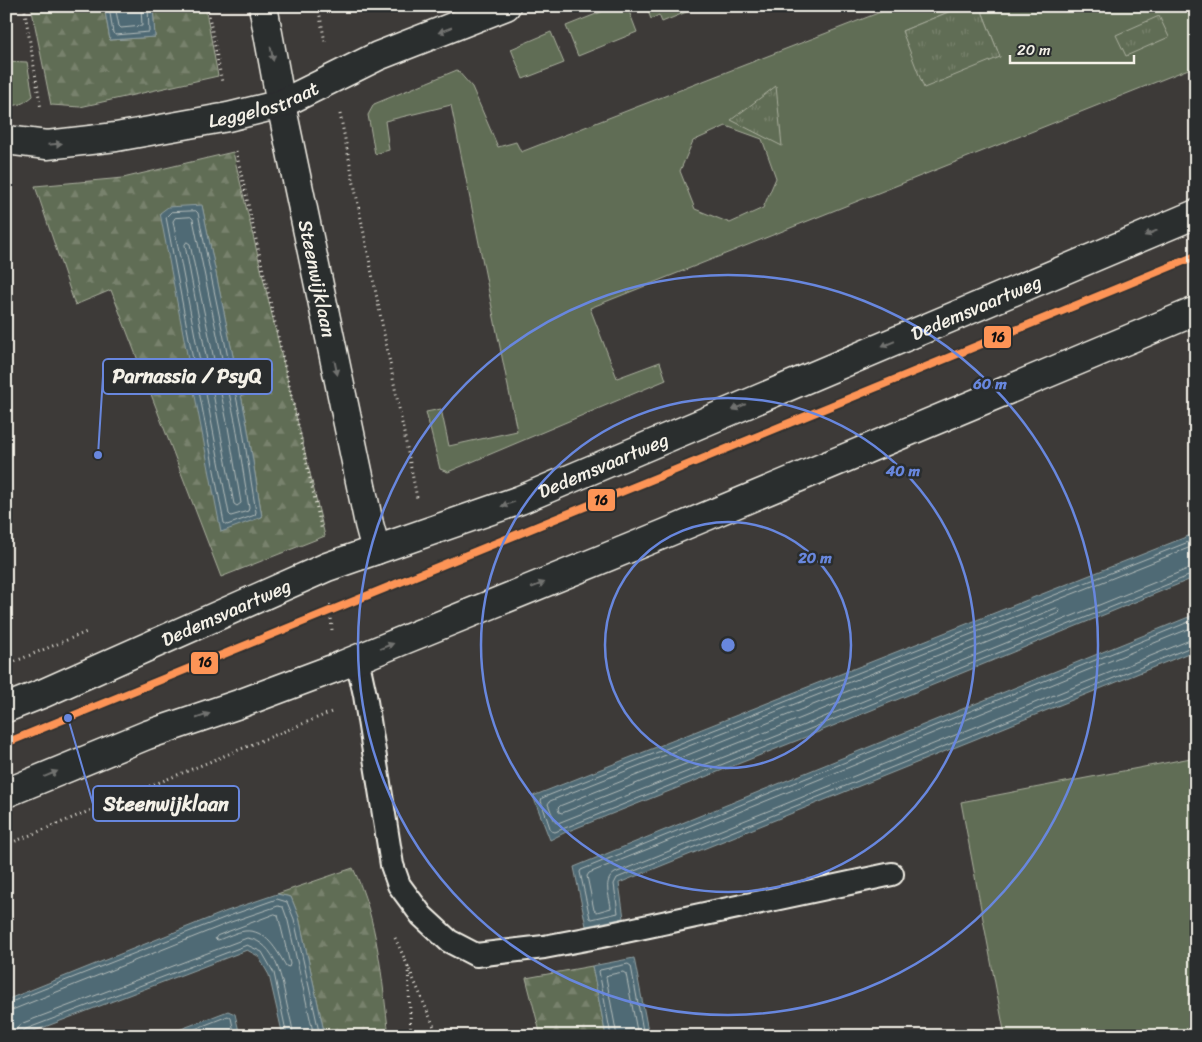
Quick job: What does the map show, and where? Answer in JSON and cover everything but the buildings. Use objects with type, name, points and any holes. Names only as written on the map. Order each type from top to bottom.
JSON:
[{"type":"street","name":"Steenwijklaan","points":[[263,6],[369,524],[376,550]]},
{"type":"street","name":"Leggelostraat","points":[[6,140],[47,144],[116,137],[228,117],[282,104],[378,56],[506,6]]},
{"type":"street","name":"Dedemsvaartweg","points":[[6,708],[54,689],[327,567],[520,500],[1196,214]]},
{"type":"street","points":[[6,793],[147,735],[239,704],[357,658],[664,534],[1196,311]]},
{"type":"lane","points":[[357,658],[365,695],[392,865],[399,885],[422,916],[449,941],[476,955],[602,936],[892,874]]},
{"type":"path","points":[[24,6],[47,144]]},
{"type":"path","points":[[207,6],[228,117],[322,534]]},
{"type":"path","points":[[318,6],[418,503]]},
{"type":"path","points":[[410,1036],[407,964],[438,1036]]},
{"type":"green space","points":[[31,6],[104,6],[110,40],[155,37],[153,6],[205,6],[218,76],[80,107],[51,105]]},
{"type":"green space","points":[[616,6],[627,6],[637,32],[578,56],[566,26]]},
{"type":"green space","points":[[646,6],[701,6],[662,22],[659,15],[651,19]]},
{"type":"green space","points":[[896,6],[963,6],[902,31],[1000,57],[980,6],[1196,6],[1196,66],[590,308],[617,378],[660,362],[666,380],[448,472],[440,469],[426,412],[441,409],[449,446],[517,431],[451,105],[385,121],[389,150],[375,154],[368,115],[374,104],[457,70],[472,87],[498,147],[516,142],[521,152]],"holes":[[[726,126],[762,139],[776,178],[763,208],[730,223],[695,209],[680,171],[693,141]]]},
{"type":"green space","points":[[963,6],[980,6],[1000,57],[924,88],[902,31]]},
{"type":"green space","points":[[1159,16],[1169,37],[1126,56],[1116,35]]},
{"type":"green space","points":[[551,32],[564,63],[523,79],[511,49]]},
{"type":"green space","points":[[6,61],[27,62],[33,96],[21,104],[6,105]]},
{"type":"green space","points":[[776,86],[782,146],[731,120]]},
{"type":"green space","points":[[233,152],[325,536],[221,577],[111,290],[75,305],[35,186],[123,178]],"holes":[[[202,206],[247,424],[262,517]]]},
{"type":"green space","points":[[1196,757],[1196,1036],[1005,1036],[961,802]]},
{"type":"green space","points":[[353,868],[374,929],[389,1036],[325,1036],[299,917],[291,897],[277,894]]},
{"type":"green space","points":[[592,966],[606,1036],[541,1036],[526,978]]},
{"type":"water","points":[[104,6],[153,6],[155,37],[110,40]]},
{"type":"water","points":[[202,205],[247,424],[262,517],[221,532],[160,213],[168,207]]},
{"type":"water","points":[[1196,533],[1196,577],[550,840],[533,796]]},
{"type":"water","points":[[1196,614],[1196,650],[619,883],[624,918],[586,926],[574,867]]},
{"type":"water","points":[[277,894],[291,897],[299,917],[325,1036],[283,1036],[269,975],[258,956],[247,950],[21,1036],[6,1036],[6,1000],[227,911]]},
{"type":"water","points":[[634,958],[649,1036],[606,1036],[592,966]]},
{"type":"water","points":[[228,1011],[235,1014],[240,1036],[163,1036]]},
{"type":"transit line","name":"16","points":[[6,743],[1196,256]]},
{"type":"place","name":"Parnassia / PsyQ","points":[[98,455]]},
{"type":"place","name":"Steenwijklaan","points":[[68,718]]}]
